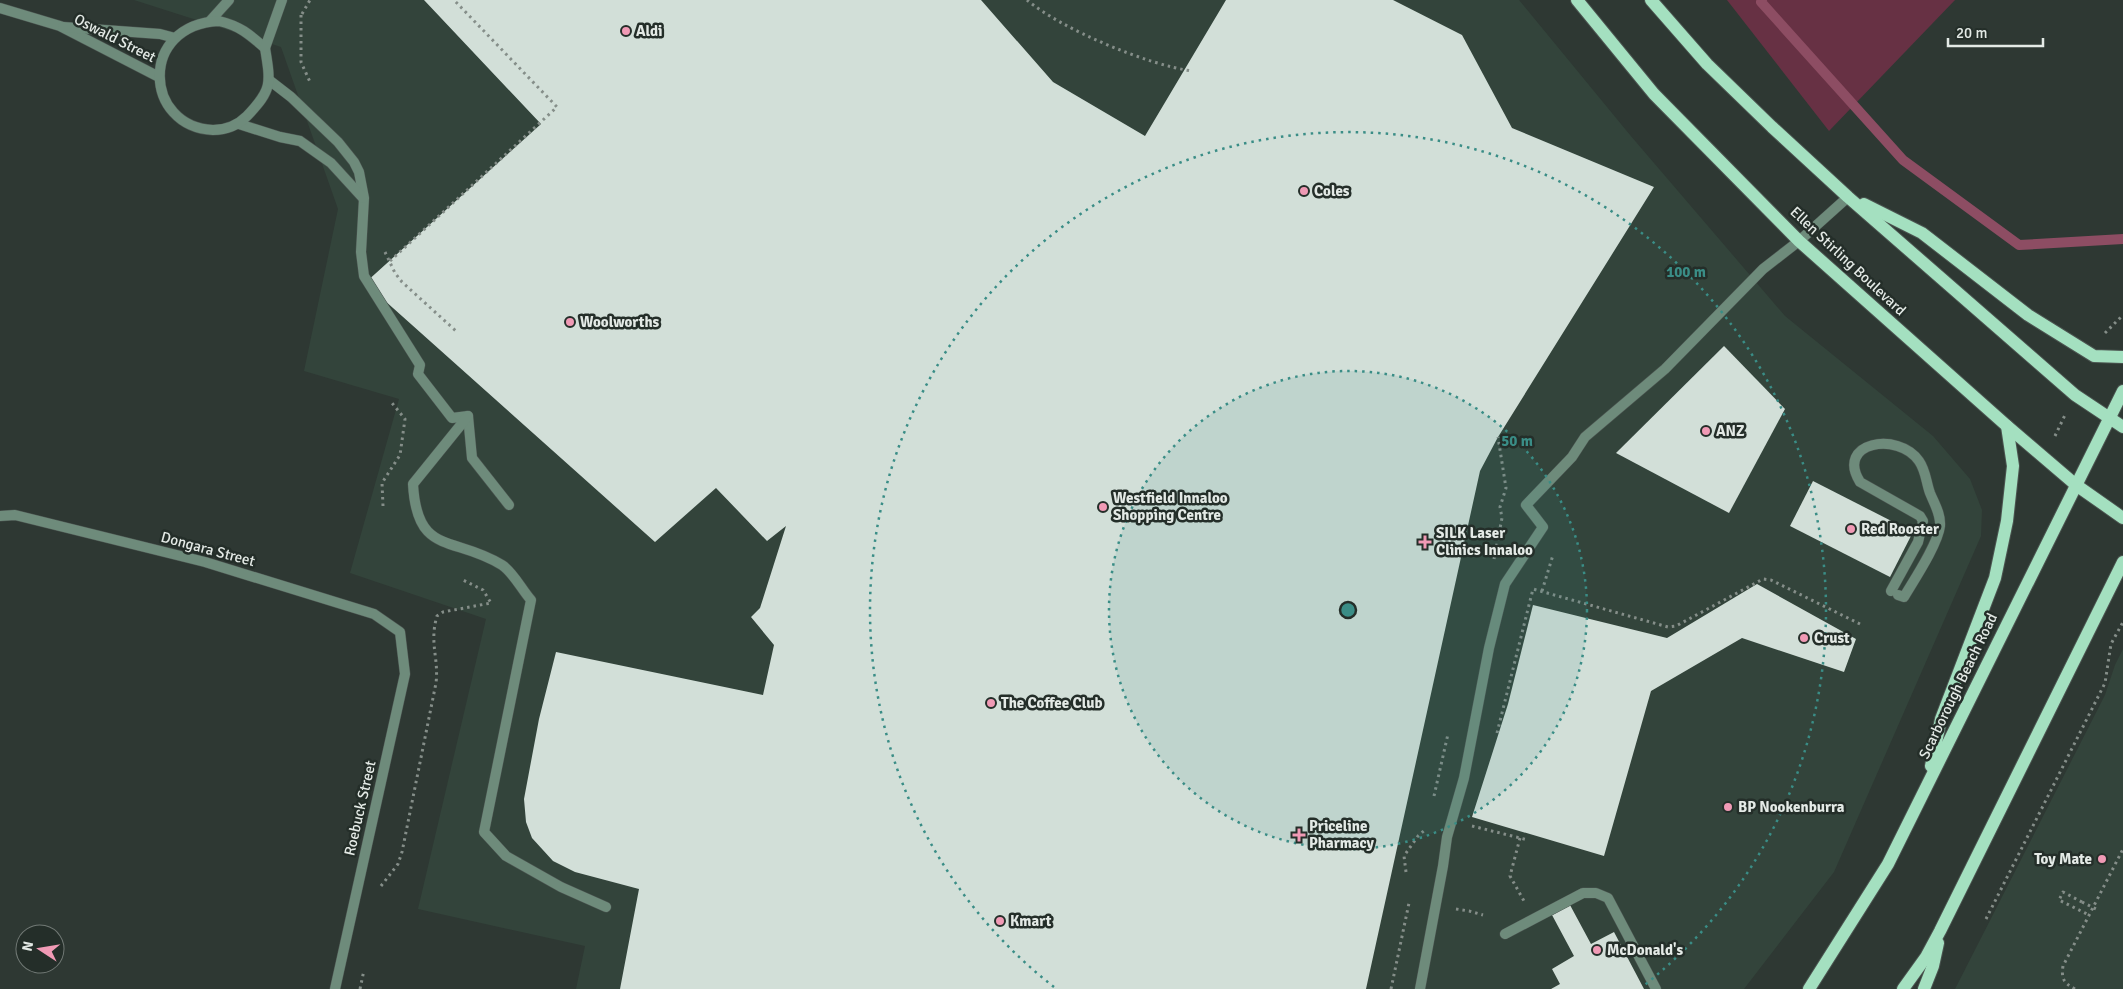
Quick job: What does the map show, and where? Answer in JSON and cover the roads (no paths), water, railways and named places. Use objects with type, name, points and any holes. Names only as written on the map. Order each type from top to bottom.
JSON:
[{"type":"main road","name":"Ellen Stirling Boulevard","points":[[1577,0],[1654,94],[1799,241],[2076,486],[2123,518]]},
{"type":"main road","points":[[1651,0],[1708,64],[1772,127],[1848,197],[2075,395],[2123,427]]},
{"type":"main road","points":[[1848,197],[1922,233],[2028,315],[2094,356],[2123,357]]},
{"type":"main road","name":"Scarborough Beach Road","points":[[1809,989],[1888,864],[2123,391]]},
{"type":"main road","points":[[1926,786],[1941,719],[1995,578],[2006,521],[2013,466],[2006,426]]},
{"type":"main road","points":[[1903,989],[1926,957],[1940,931],[2123,562]]},
{"type":"main road","points":[[1924,989],[1933,966],[1940,931]]},
{"type":"street","points":[[210,22],[229,0]]},
{"type":"street","points":[[265,48],[249,33],[235,25],[219,21],[203,22],[188,27],[166,49],[159,77],[162,96],[172,111],[186,123],[204,130],[222,130],[239,124],[264,98],[269,80],[265,48],[282,0]]},
{"type":"street","name":"Oswald Street","points":[[0,8],[60,26],[159,77]]},
{"type":"street","points":[[60,26],[160,34],[175,38]]},
{"type":"street","points":[[269,80],[291,97],[338,142],[354,162],[359,172],[364,198],[361,252],[364,276],[420,365],[418,374],[452,418],[468,416]]},
{"type":"street","points":[[239,124],[280,138],[300,141],[331,163],[364,198]]},
{"type":"street","points":[[1420,989],[1447,837],[1464,778],[1489,648],[1503,593],[1506,584],[1543,526],[1526,505],[1572,457],[1585,437],[1665,370],[1763,269],[1799,241],[1848,197]]},
{"type":"street","points":[[468,416],[472,458],[509,505]]},
{"type":"street","points":[[468,416],[413,484],[414,506],[424,530],[444,543],[477,552],[504,566],[531,600],[484,832],[506,856],[561,887],[606,907]]},
{"type":"street","points":[[1881,443],[1889,443],[1906,449],[1918,459],[1924,470],[1930,492],[1940,515],[1940,526],[1931,548],[1904,597],[1894,593],[1918,542],[1923,520],[1920,516],[1860,482],[1856,476],[1854,470],[1858,453],[1867,446],[1881,443]]},
{"type":"street","name":"Dongara Street","points":[[0,516],[15,515],[205,562],[374,614],[400,632]]},
{"type":"street","name":"Roebuck Street","points":[[335,989],[405,674],[400,632]]},
{"type":"street","points":[[1505,934],[1583,893],[1602,895],[1608,898],[1656,989]]},
{"type":"waterway","points":[[1762,0],[1761,2],[1903,160],[2019,245],[2123,239]]},
{"type":"place","name":"Aldi","points":[[626,31]]},
{"type":"place","name":"Coles","points":[[1304,191]]},
{"type":"place","name":"Woolworths","points":[[570,322]]},
{"type":"place","name":"ANZ","points":[[1706,431]]},
{"type":"place","name":"Westfield Innaloo Shopping Centre","points":[[1103,507]]},
{"type":"place","name":"Red Rooster","points":[[1851,529]]},
{"type":"place","name":"SILK Laser Clinics Innaloo","points":[[1425,542]]},
{"type":"place","name":"Crust","points":[[1804,638]]},
{"type":"place","name":"The Coffee Club","points":[[991,703]]},
{"type":"place","name":"BP Nookenburra","points":[[1728,807]]},
{"type":"place","name":"Priceline Pharmacy","points":[[1299,835]]},
{"type":"place","name":"Toy Mate","points":[[2102,859]]},
{"type":"place","name":"Kmart","points":[[1000,921]]},
{"type":"place","name":"McDonald's","points":[[1597,950]]}]
